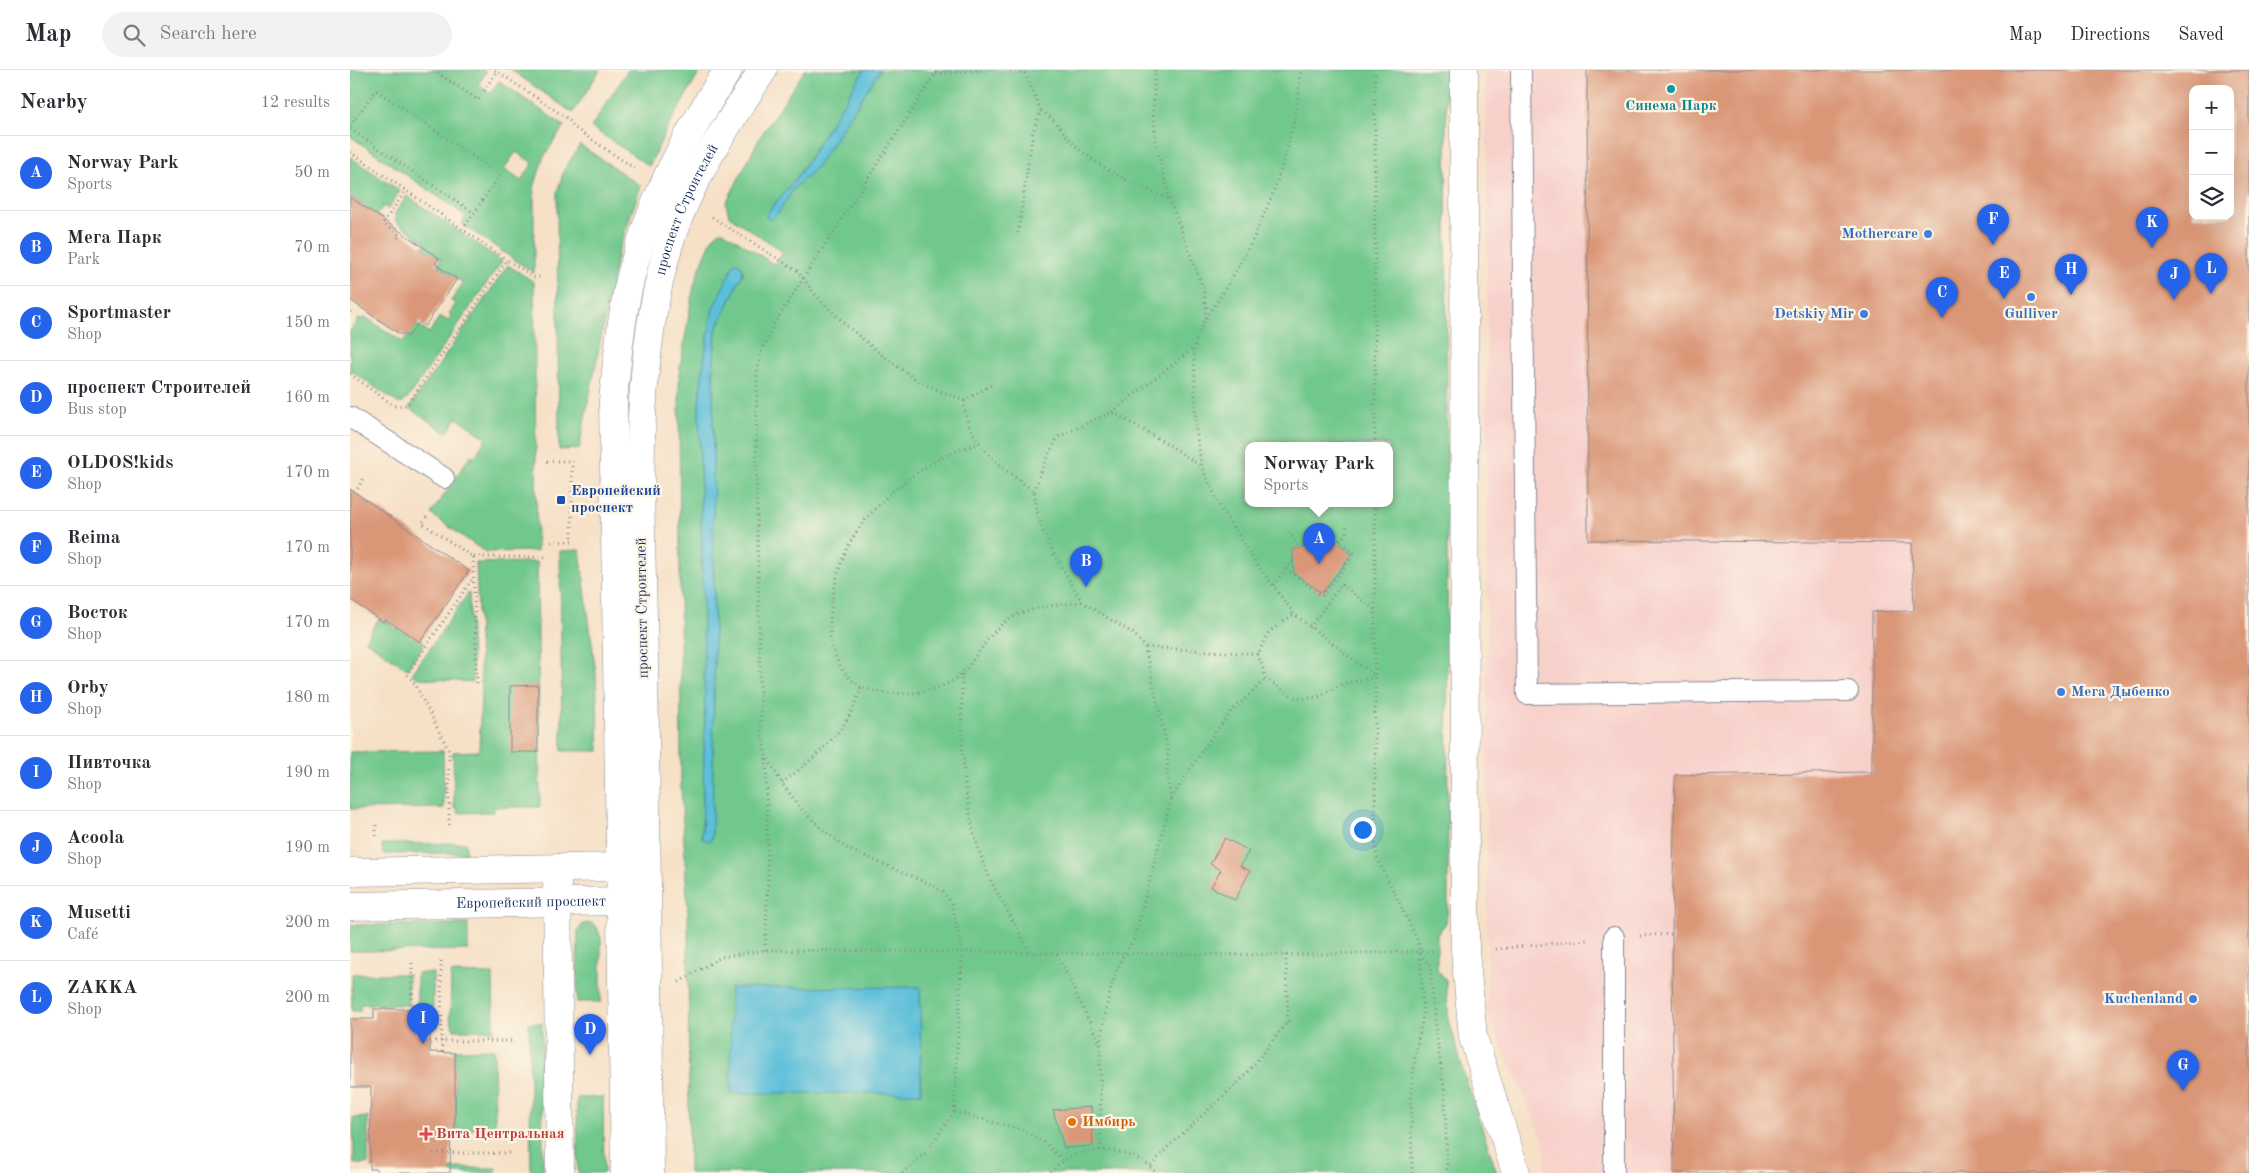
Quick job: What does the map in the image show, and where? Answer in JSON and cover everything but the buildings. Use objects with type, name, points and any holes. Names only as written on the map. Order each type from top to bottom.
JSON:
[{"type":"street","name":"проспект Строителей","points":[[625,1173],[624,1004],[620,901],[620,761],[613,401],[619,344],[630,280],[644,234],[664,186],[697,118],[728,70]]},
{"type":"street","name":"проспект Строителей","points":[[650,1173],[642,481],[644,382],[659,286],[670,242],[701,169],[763,70]]},
{"type":"street","points":[[1464,70],[1465,950],[1473,1037],[1516,1173]]},
{"type":"street","points":[[350,872],[620,867],[646,881]]},
{"type":"street","points":[[556,868],[560,1173]]},
{"type":"street","name":"Европейский проспект","points":[[350,906],[620,901],[646,881]]},
{"type":"lane","points":[[1521,70],[1527,694],[1848,691]]},
{"type":"lane","points":[[350,417],[444,478]]},
{"type":"lane","points":[[1614,937],[1614,1173]]},
{"type":"path","points":[[434,70],[478,100],[496,71],[568,120],[582,133],[638,170]]},
{"type":"path","points":[[765,950],[768,881],[766,756],[760,722],[756,459],[757,376],[761,352],[775,322],[938,70]]},
{"type":"path","points":[[935,74],[981,70]]},
{"type":"path","points":[[1010,70],[1026,71],[1041,111],[1050,116],[1074,144],[1100,165],[1125,181],[1169,198]]},
{"type":"path","points":[[1155,70],[1154,121],[1156,144],[1169,198],[1203,288],[1205,318]]},
{"type":"path","points":[[1301,70],[1292,134],[1274,190],[1246,252],[1205,318],[1194,348],[1196,430],[1202,468],[1222,510],[1252,557],[1294,614],[1376,677]]},
{"type":"path","points":[[1375,70],[1375,442]]},
{"type":"path","points":[[463,229],[474,213],[500,174],[376,90],[350,127],[474,213]]},
{"type":"path","points":[[1018,233],[1033,131],[1041,111]]},
{"type":"path","points":[[350,152],[507,260],[534,277],[541,277]]},
{"type":"path","points":[[398,238],[400,235],[382,223],[406,190]]},
{"type":"path","points":[[712,216],[797,271],[819,299],[847,326],[888,359],[920,382],[964,401]]},
{"type":"path","points":[[350,374],[394,406],[407,405],[507,260]]},
{"type":"path","points":[[1171,799],[1166,743],[1146,647],[1134,634],[1082,602],[1049,545],[1038,518],[1034,491],[1046,459],[1058,437],[1112,412],[1194,348]]},
{"type":"path","points":[[964,401],[991,385]]},
{"type":"path","points":[[964,401],[964,413],[980,444],[1008,473],[1034,491]]},
{"type":"path","points":[[1112,412],[1171,446],[1202,468]]},
{"type":"path","points":[[980,444],[940,458],[898,486],[862,524],[847,548],[835,585],[829,624],[834,652],[840,669],[848,679],[861,688],[876,693],[909,694],[933,688],[962,674],[990,637],[1010,618],[1035,608],[1082,602]]},
{"type":"path","points":[[547,461],[572,461],[572,542],[548,542]]},
{"type":"path","points":[[355,493],[365,476]]},
{"type":"path","points":[[1375,507],[1375,840],[1377,858],[1417,939],[1420,952],[1423,1014],[1414,1056],[1411,1096],[1412,1173]]},
{"type":"path","points":[[427,517],[422,523],[473,558],[548,557]]},
{"type":"path","points":[[1340,540],[1346,533],[1347,524]]},
{"type":"path","points":[[1286,569],[1322,596],[1356,553],[1335,537],[1327,544],[1298,546],[1288,531]]},
{"type":"path","points":[[473,558],[477,686]]},
{"type":"path","points":[[1273,585],[1293,560]]},
{"type":"path","points":[[449,825],[449,751],[415,684],[407,674],[473,578]]},
{"type":"path","points":[[1335,579],[1375,610]]},
{"type":"path","points":[[1310,628],[1342,584]]},
{"type":"path","points":[[1294,614],[1269,632],[1258,654],[1266,679],[1297,699],[1318,697],[1342,684],[1376,677]]},
{"type":"path","points":[[1146,647],[1258,654]]},
{"type":"path","points":[[962,674],[961,712],[966,796],[977,845],[989,876],[1031,954]]},
{"type":"path","points":[[1101,1151],[1100,1044],[1111,984],[1123,954],[1134,939],[1171,799],[1210,739],[1226,719],[1266,679]]},
{"type":"path","points":[[782,783],[802,768],[830,742],[848,718],[861,688]]},
{"type":"path","points":[[766,756],[782,783],[801,809],[823,830],[848,849],[908,874],[943,892],[952,904],[962,952],[954,1112],[925,1154],[902,1173]]},
{"type":"path","points":[[1487,950],[1614,937],[1672,934]]},
{"type":"path","points":[[680,981],[721,956],[765,950],[1286,955],[1439,951]]},
{"type":"path","points":[[1420,952],[1430,966],[1435,1027],[1445,1094],[1446,1173]]},
{"type":"path","points":[[1057,954],[1100,1044]]},
{"type":"path","points":[[1151,1166],[1167,1148],[1244,1077],[1288,1021],[1286,955]]},
{"type":"path","points":[[441,960],[442,1052]]},
{"type":"path","points":[[412,961],[412,1004]]},
{"type":"path","points":[[430,1041],[513,1041]]},
{"type":"path","points":[[954,1112],[1023,1130],[1045,1143],[1064,1161]]},
{"type":"path","points":[[1051,1173],[1056,1166],[1073,1155],[1101,1151],[1128,1154],[1151,1166],[1156,1173]]},
{"type":"path","points":[[433,1153],[514,1153]]},
{"type":"shaded area","name":"Мега Дыбенко","points":[[1485,70],[2249,70],[2249,1173],[1545,1173],[1545,1144],[1487,1012],[1487,147]]},
{"type":"green space","points":[[350,70],[483,70],[486,72],[478,85],[490,93],[499,81],[564,126],[543,158],[534,188],[534,273],[462,224],[466,216],[350,136]],"holes":[[[516,152],[533,163],[521,181],[504,169]]]},
{"type":"green space","points":[[511,70],[600,70],[573,113]]},
{"type":"green space","points":[[628,70],[701,70],[668,127],[649,166],[591,127]]},
{"type":"green space","points":[[805,70],[864,70],[798,176],[768,212],[778,213],[794,188],[816,168],[880,70],[1446,70],[1448,906],[1446,923],[1437,934],[1437,969],[1446,980],[1449,1026],[1451,1026],[1463,1071],[1497,1173],[689,1173],[688,915],[681,787],[679,374],[693,290],[713,237],[720,231],[723,231],[775,265],[783,252],[729,216],[726,203],[760,137]],"holes":[[[738,264],[742,266],[743,273],[716,330],[713,371],[714,680],[712,839],[702,838],[705,714],[699,403],[713,308]]]},
{"type":"green space","points":[[580,145],[641,186],[618,252],[579,449],[559,450],[557,193],[564,170]]},
{"type":"green space","points":[[350,157],[400,191],[388,209],[383,206],[377,215],[351,197],[350,199]]},
{"type":"green space","points":[[407,196],[502,261],[408,398],[403,403],[398,403],[350,370],[350,331],[359,318],[362,320],[365,317],[403,342],[416,324],[429,333],[440,316],[448,321],[451,316],[449,314],[456,304],[451,301],[463,283],[437,265],[441,259],[423,247],[426,243],[395,221],[397,217],[394,215]]},
{"type":"green space","points":[[508,265],[534,282],[537,551],[485,552],[431,514],[471,455],[475,457],[486,438],[457,418],[447,433],[409,408]]},
{"type":"green space","points":[[580,550],[596,674],[599,751],[562,751],[560,551]]},
{"type":"green space","points":[[537,562],[540,807],[494,807],[494,812],[458,813],[457,807],[454,808],[453,752],[479,751],[481,691],[476,563]]},
{"type":"green space","points":[[469,592],[473,682],[419,678],[412,674]]},
{"type":"green space","points":[[380,617],[397,629],[400,626],[425,643],[407,669],[365,640]]},
{"type":"green space","points":[[443,751],[444,808],[350,809],[350,752]]},
{"type":"green space","points":[[466,843],[466,853],[383,854],[382,844]]},
{"type":"green space","points":[[591,923],[597,927],[601,939],[601,1002],[577,1002],[578,930],[583,924]]},
{"type":"green space","points":[[468,924],[468,950],[350,951],[350,925]]},
{"type":"green space","points":[[417,973],[433,973],[433,1025],[417,1025]]},
{"type":"green space","points":[[451,973],[493,974],[494,1030],[454,1030],[450,1018]]},
{"type":"green space","points":[[352,974],[408,974],[408,1005],[360,1004],[360,1011],[352,1011]]},
{"type":"green space","points":[[529,1023],[542,1023],[543,1173],[531,1173]]},
{"type":"green space","points":[[494,1049],[495,1129],[455,1129],[455,1050]]},
{"type":"green space","points":[[603,1097],[604,1173],[578,1173],[577,1098]]},
{"type":"green space","points":[[368,1117],[368,1164],[354,1164],[353,1118]]},
{"type":"green space","points":[[451,1168],[496,1168],[496,1173],[451,1173]]},
{"type":"water","points":[[864,70],[880,70],[816,168],[794,188],[778,213],[771,220],[766,217],[798,176]]},
{"type":"water","points":[[735,262],[742,266],[743,273],[716,330],[713,371],[714,680],[712,839],[708,841],[702,838],[705,714],[699,403],[713,308]]},
{"type":"water","points":[[920,987],[921,1093],[731,1093],[730,988]]},
{"type":"place","name":"Синема Парк","points":[[1671,89]]},
{"type":"place","name":"Mothercare","points":[[1928,234]]},
{"type":"place","name":"Reima","points":[[1993,245]]},
{"type":"place","name":"Musetti","points":[[2152,248]]},
{"type":"place","name":"ZAKKA","points":[[2211,294]]},
{"type":"place","name":"Orby","points":[[2071,295]]},
{"type":"place","name":"Gulliver","points":[[2031,297]]},
{"type":"place","name":"OLDOS!kids","points":[[2004,299]]},
{"type":"place","name":"Acoola","points":[[2174,300]]},
{"type":"place","name":"Detskiy Mir","points":[[1864,314]]},
{"type":"place","name":"Sportmaster","points":[[1942,318]]},
{"type":"place","name":"Европейский проспект","points":[[561,500]]},
{"type":"place","name":"Norway Park","points":[[1319,564]]},
{"type":"place","name":"Мега Парк","points":[[1086,587]]},
{"type":"place","name":"Мега Дыбенко","points":[[2061,692]]},
{"type":"place","name":"Kuchenland","points":[[2193,999]]},
{"type":"place","name":"Пивточка","points":[[423,1044]]},
{"type":"place","name":"проспект Строителей","points":[[590,1055]]},
{"type":"place","name":"Восток","points":[[2183,1091]]},
{"type":"place","name":"Имбирь","points":[[1072,1122]]},
{"type":"place","name":"Вита Центральная","points":[[426,1134]]}]
